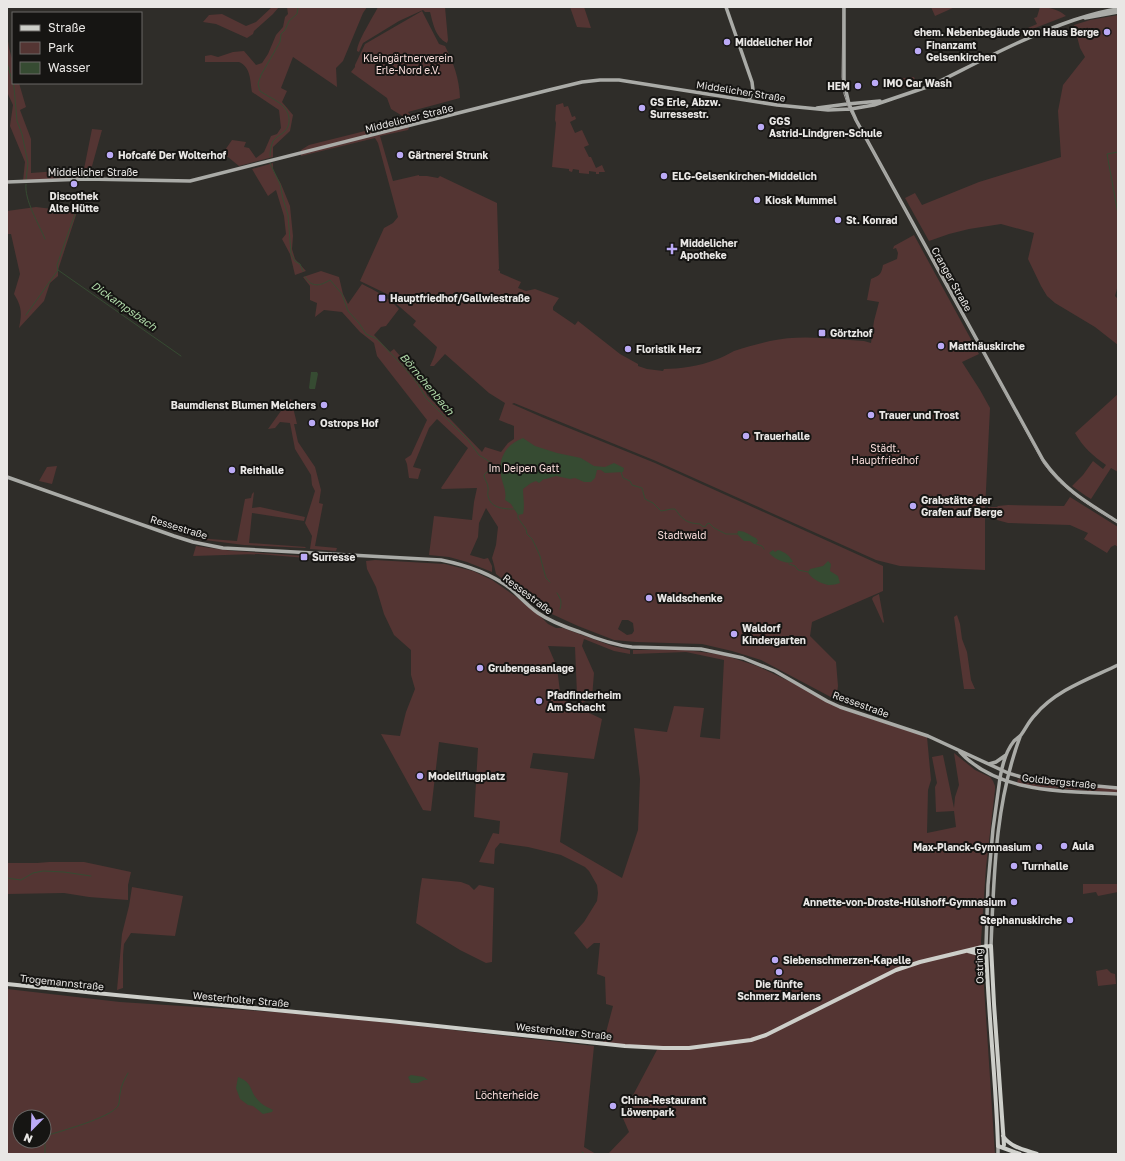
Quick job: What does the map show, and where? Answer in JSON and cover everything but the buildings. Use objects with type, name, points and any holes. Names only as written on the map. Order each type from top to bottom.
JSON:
[{"type":"main road","points":[[726,7],[752,82],[753,90],[749,100]]},
{"type":"main road","name":"Cranger Straße","points":[[844,7],[843,79],[848,104],[1043,460],[1054,476],[1069,490],[1118,522]]},
{"type":"main road","points":[[883,101],[930,86],[1037,34],[1093,13],[1118,9]]},
{"type":"main road","points":[[1074,20],[1118,12]]},
{"type":"main road","name":"Middelicher Straße","points":[[7,182],[85,178],[190,181],[549,90],[582,82],[600,80],[619,80],[777,105],[813,109],[851,109],[874,105],[883,101]]},
{"type":"main road","name":"Middelicher Straße","points":[[813,109],[883,101]]},
{"type":"main road","name":"Ressestraße","points":[[7,477],[174,536],[193,542],[223,548],[441,560],[476,569],[510,588],[539,614],[572,630],[626,647],[701,649],[743,658],[775,671],[828,701],[928,736],[1008,773]]},
{"type":"main road","points":[[989,764],[996,762],[1007,754],[1013,742],[1020,736],[1034,715],[1048,701],[1069,688],[1118,665]]},
{"type":"main road","name":"Ostring","points":[[1004,1147],[991,946],[994,876],[998,832],[1006,781],[1020,736]]},
{"type":"main road","name":"Ressestraße","points":[[958,750],[977,766],[1000,778]]},
{"type":"main road","name":"Ostring","points":[[998,1154],[986,946],[988,885],[993,829],[1000,778],[1007,754]]},
{"type":"main road","name":"Goldbergstraße","points":[[1008,773],[1038,781],[1118,788]]},
{"type":"main road","name":"Goldbergstraße","points":[[1000,778],[1021,786],[1035,788],[1118,794]]},
{"type":"main road","name":"Westerholter Straße","points":[[116,995],[382,1020],[625,1046],[689,1048],[751,1040],[766,1035],[896,970],[967,950],[991,946]]},
{"type":"main road","points":[[967,950],[979,954],[987,966]]},
{"type":"main road","name":"Trogemannstraße","points":[[7,984],[116,995]]},
{"type":"main road","points":[[1003,1135],[1011,1145],[1037,1154]]},
{"type":"main road","points":[[1004,1147],[1011,1145]]},
{"type":"main road","points":[[998,1146],[1020,1154]]},
{"type":"main road","points":[[1004,1147],[1004,1154]]},
{"type":"green space","points":[[272,7],[279,7],[254,31],[253,34],[247,38],[216,24],[203,22],[209,15],[222,14],[246,26],[256,22]]},
{"type":"green space","points":[[287,7],[367,7],[363,13],[343,61],[336,68],[337,87],[293,57],[281,88],[287,91],[282,102],[293,115],[290,131],[273,147],[273,157],[239,166],[223,153],[232,140],[246,142],[244,147],[249,148],[256,158],[264,152],[271,136],[277,134],[281,128],[279,110],[252,92],[248,71],[243,64],[239,62],[205,62],[205,56],[211,55],[218,57],[233,52],[244,51],[256,65],[262,63],[268,54],[276,35],[283,27],[285,17],[288,14]]},
{"type":"green space","points":[[378,7],[445,7],[447,43],[437,33],[430,12],[425,12],[423,10],[399,21],[363,43],[359,52],[357,51],[362,36]]},
{"type":"green space","points":[[570,7],[584,7],[591,28],[577,27]]},
{"type":"green space","points":[[931,7],[955,7],[935,16]]},
{"type":"green space","points":[[1040,7],[1054,9],[1066,16],[1022,33],[1021,31],[1037,24],[1034,18],[1037,17]]},
{"type":"green space","points":[[422,11],[439,44],[445,46],[457,78],[460,98],[408,112],[415,120],[412,121],[408,130],[380,136],[393,181],[419,175],[438,178],[440,176],[497,203],[498,270],[500,273],[521,282],[518,288],[526,291],[535,289],[559,298],[553,307],[553,310],[575,325],[578,321],[620,354],[638,364],[638,366],[663,371],[664,369],[683,368],[709,362],[743,348],[781,339],[817,338],[864,341],[871,343],[874,321],[879,302],[867,300],[871,279],[880,274],[883,265],[897,259],[898,253],[896,248],[893,249],[894,246],[914,235],[979,354],[962,362],[990,408],[985,510],[988,510],[988,507],[1008,505],[1064,506],[1070,497],[1118,527],[1118,547],[1115,545],[1111,547],[1107,553],[1084,539],[1088,533],[1070,525],[1008,523],[997,519],[987,518],[987,515],[985,515],[985,570],[900,566],[876,560],[656,461],[514,403],[512,404],[655,463],[883,566],[883,591],[812,622],[810,636],[836,662],[838,686],[837,693],[842,703],[761,660],[702,644],[614,640],[543,610],[496,574],[492,558],[496,545],[498,527],[486,508],[479,523],[478,537],[470,555],[484,559],[488,558],[492,566],[492,572],[467,562],[449,557],[429,555],[434,516],[472,520],[477,488],[441,488],[468,448],[437,419],[429,428],[413,467],[421,469],[418,479],[409,478],[405,459],[411,455],[427,420],[377,356],[374,343],[360,332],[342,312],[324,310],[315,317],[317,303],[310,300],[310,286],[303,277],[321,271],[339,277],[343,294],[348,304],[362,284],[391,301],[399,309],[386,326],[381,327],[374,335],[390,352],[394,349],[422,381],[427,395],[482,452],[485,447],[501,452],[508,443],[514,439],[514,426],[499,420],[505,403],[489,393],[445,354],[434,366],[430,366],[437,347],[413,325],[416,321],[393,301],[389,295],[360,281],[384,228],[393,223],[398,217],[378,143],[375,138],[301,156],[301,150],[309,145],[409,120],[391,109],[387,98],[351,72],[355,67],[365,44]],"holes":[[[622,620],[628,620],[633,623],[634,631],[632,634],[627,635],[618,629]]]},
{"type":"green space","points":[[1118,15],[1118,285],[1115,296],[1118,299],[1118,345],[1095,327],[1055,303],[1047,296],[1028,259],[1034,233],[1001,224],[969,229],[929,241],[905,198],[915,193],[922,205],[979,182],[1061,157],[1058,111],[1063,85],[1085,57],[1080,48],[1074,25],[1090,20]]},
{"type":"green space","points":[[7,34],[12,58],[12,84],[19,84],[26,107],[20,110],[31,139],[31,173],[84,169],[92,129],[102,130],[89,177],[85,179],[23,181],[25,162],[10,126],[13,105],[7,92]]},
{"type":"green space","points":[[914,77],[916,82],[899,89],[897,79]]},
{"type":"green space","points":[[563,103],[564,107],[568,106],[572,117],[575,116],[576,119],[570,122],[575,133],[582,130],[589,145],[584,147],[589,157],[591,157],[596,168],[602,165],[605,172],[599,172],[599,174],[596,174],[596,172],[589,171],[589,174],[579,173],[579,170],[573,169],[572,172],[569,171],[569,169],[552,167],[556,105]]},
{"type":"green space","points":[[273,163],[273,170],[281,184],[290,206],[293,236],[292,249],[295,259],[306,271],[295,275],[290,254],[282,239],[286,234],[284,216],[276,190],[268,196],[252,169]]},
{"type":"green space","points":[[36,207],[77,212],[58,270],[58,276],[50,283],[44,301],[19,328],[21,310],[14,294],[20,274],[11,234],[7,234],[7,211]]},
{"type":"green space","points":[[1118,394],[1118,472],[1111,468],[1091,499],[1072,486],[1083,475],[1093,461],[1103,469],[1106,465],[1081,443],[1075,433]]},
{"type":"green space","points":[[291,399],[297,424],[294,424],[298,442],[315,467],[321,490],[319,503],[323,504],[315,546],[337,548],[336,551],[310,549],[312,536],[305,523],[315,491],[312,485],[311,475],[295,449],[290,423],[280,422],[275,428],[268,429]]},
{"type":"green space","points":[[57,466],[52,484],[39,481],[47,467]]},
{"type":"green space","points":[[254,492],[252,508],[260,507],[305,517],[304,521],[252,513],[249,543],[306,547],[305,548],[244,545],[196,538],[237,541],[245,499],[251,498]]},
{"type":"green space","points":[[196,546],[233,551],[305,556],[306,558],[258,554],[193,556]]},
{"type":"green space","points":[[375,560],[445,564],[473,571],[492,580],[515,596],[548,624],[612,646],[630,650],[630,654],[614,651],[584,639],[582,646],[594,673],[592,698],[582,703],[577,694],[575,647],[548,646],[557,667],[560,692],[574,706],[602,719],[594,759],[533,753],[530,768],[568,773],[560,842],[622,878],[638,830],[640,779],[634,728],[667,732],[674,706],[704,708],[700,737],[720,739],[724,660],[686,652],[633,654],[633,650],[686,650],[724,655],[757,666],[844,710],[927,737],[931,780],[928,790],[927,833],[956,827],[954,811],[936,812],[935,787],[937,783],[932,757],[943,755],[954,808],[955,797],[959,785],[954,753],[975,770],[990,777],[995,786],[995,790],[986,867],[981,941],[995,1154],[608,1154],[629,1132],[622,1116],[658,1048],[601,1043],[604,1040],[613,1006],[606,1004],[605,977],[597,974],[600,943],[594,943],[587,949],[574,933],[584,922],[597,901],[597,885],[585,867],[561,855],[528,847],[500,843],[495,849],[494,864],[479,862],[493,833],[499,834],[500,821],[474,817],[478,748],[439,742],[431,811],[423,810],[381,734],[400,736],[406,712],[415,689],[411,675],[411,650],[394,635],[384,614],[376,587],[367,569],[366,561]]},
{"type":"green space","points":[[879,594],[884,622],[883,623],[872,599]]},
{"type":"green space","points":[[957,615],[962,639],[967,652],[971,680],[975,689],[964,689],[954,617]]},
{"type":"green space","points":[[1018,779],[1041,783],[1118,789],[1118,793],[1040,787],[1017,783]]},
{"type":"green space","points":[[84,862],[131,872],[128,885],[128,900],[89,897],[64,893],[7,894],[7,863]]},
{"type":"green space","points":[[422,878],[461,882],[469,885],[474,890],[479,885],[494,888],[492,962],[486,963],[460,950],[416,923]]},
{"type":"green space","points":[[1083,884],[1118,884],[1118,892],[1098,896],[1096,892],[1083,894]]},
{"type":"green space","points":[[132,887],[183,896],[175,936],[131,933],[124,944],[123,988],[117,990],[122,934]]},
{"type":"green space","points":[[1107,969],[1111,973],[1115,974],[1116,984],[1098,986],[1096,971]]},
{"type":"green space","name":"Löchterheide","points":[[7,989],[120,1002],[321,1015],[594,1046],[584,1147],[596,1154],[7,1154]]},
{"type":"water","points":[[311,372],[317,372],[318,374],[315,389],[309,388]]},
{"type":"water","points":[[523,438],[535,446],[557,453],[581,458],[594,466],[605,467],[614,463],[624,468],[623,472],[605,473],[601,470],[597,470],[595,478],[591,482],[584,482],[575,478],[570,479],[556,476],[544,479],[539,483],[536,481],[531,483],[523,489],[523,514],[518,515],[511,504],[505,500],[500,468],[502,457],[508,448]]},
{"type":"water","points":[[738,531],[747,533],[756,538],[758,541],[754,544],[750,541],[744,541],[737,534]]},
{"type":"water","points":[[773,550],[775,552],[778,550],[785,553],[793,562],[783,562],[773,557],[769,553]]},
{"type":"water","points":[[828,561],[831,564],[830,571],[838,576],[840,583],[827,585],[817,581],[809,574],[808,572],[810,569],[823,566]]},
{"type":"water","points":[[411,1075],[424,1077],[428,1080],[418,1083],[411,1083],[408,1077]]},
{"type":"water","points":[[238,1077],[247,1082],[256,1098],[262,1104],[273,1110],[272,1112],[263,1114],[253,1106],[248,1105],[240,1099],[236,1088]]},
{"type":"waterway","points":[[270,156],[273,141],[287,129],[289,117],[287,111],[282,105],[260,91],[258,84],[261,75],[280,42],[281,34],[285,30],[289,21],[297,14],[298,7]]},
{"type":"waterway","points":[[7,63],[12,80]]},
{"type":"waterway","points":[[13,84],[17,121],[22,134],[28,163],[26,180]]},
{"type":"waterway","points":[[1118,152],[1107,154],[1118,214]]},
{"type":"waterway","points":[[270,163],[280,184],[288,215],[291,254],[295,261],[300,264],[303,271]]},
{"type":"waterway","points":[[26,184],[27,197],[32,212],[45,239]]},
{"type":"waterway","name":"Dickampsbach","points":[[26,315],[58,270],[57,265],[75,214]]},
{"type":"waterway","name":"Dickampsbach","points":[[58,270],[181,356]]},
{"type":"waterway","name":"Börnchenbach","points":[[305,277],[310,283],[316,285],[323,284],[330,280],[342,294],[348,311],[359,323],[366,334],[377,339],[403,366],[418,384],[426,398],[468,440],[479,455],[490,462],[493,466],[492,470],[484,475],[488,486],[488,496],[492,504],[507,509],[515,509]]},
{"type":"waterway","points":[[621,472],[623,478],[630,481],[632,485],[642,488],[645,499],[653,503],[661,511],[675,509],[688,522],[700,524],[705,527],[709,523],[714,528],[726,534],[737,534]]},
{"type":"waterway","points":[[518,515],[518,518],[536,547],[546,578],[550,582]]},
{"type":"waterway","points":[[756,544],[762,546],[764,549]]},
{"type":"waterway","points":[[789,564],[795,566],[798,570],[808,572]]},
{"type":"waterway","points":[[557,593],[561,601],[560,609]]},
{"type":"waterway","points":[[7,878],[21,880],[33,873],[43,871],[91,876]]},
{"type":"waterway","points":[[45,1154],[45,1136],[96,1119],[113,1111],[118,1106],[121,1088],[128,1073]]},
{"type":"tram line","points":[[843,7],[842,77],[844,94],[849,109],[1044,464],[1069,490],[1118,523]]},
{"type":"place","name":"ehem. Nebenbegäude von Haus Berge","points":[[1107,32]]},
{"type":"place","name":"Middelicher Hof","points":[[727,42]]},
{"type":"place","name":"Finanzamt Gelsenkirchen","points":[[918,51]]},
{"type":"place","name":"IMO Car Wash","points":[[875,83]]},
{"type":"place","name":"HEM","points":[[858,86]]},
{"type":"place","name":"GS Erle, Abzw. Surressestr.","points":[[642,108]]},
{"type":"place","name":"GGS Astrid-Lindgren-Schule","points":[[761,127]]},
{"type":"place","name":"Hofcafé Der Wolterhof","points":[[110,155]]},
{"type":"place","name":"Gärtnerei Strunk","points":[[400,155]]},
{"type":"place","name":"ELG-Gelsenkirchen-Middelich","points":[[664,176]]},
{"type":"place","name":"Discothek Alte Hütte","points":[[74,184]]},
{"type":"place","name":"Kiosk Mummel","points":[[757,200]]},
{"type":"place","name":"St. Konrad","points":[[838,220]]},
{"type":"place","name":"Middelicher Apotheke","points":[[672,249]]},
{"type":"place","name":"Hauptfriedhof/Gallwiestraße","points":[[382,298]]},
{"type":"place","name":"Görtzhof","points":[[822,333]]},
{"type":"place","name":"Matthäuskirche","points":[[941,346]]},
{"type":"place","name":"Floristik Herz","points":[[628,349]]},
{"type":"place","name":"Baumdienst Blumen Melchers","points":[[324,405]]},
{"type":"place","name":"Trauer und Trost","points":[[871,415]]},
{"type":"place","name":"Ostrops Hof","points":[[312,423]]},
{"type":"place","name":"Trauerhalle","points":[[746,436]]},
{"type":"place","name":"Reithalle","points":[[232,470]]},
{"type":"place","name":"Grabstätte der Grafen auf Berge","points":[[913,506]]},
{"type":"place","name":"Surresse","points":[[304,557]]},
{"type":"place","name":"Waldschenke","points":[[649,598]]},
{"type":"place","name":"Waldorf Kindergarten","points":[[734,634]]},
{"type":"place","name":"Grubengasanlage","points":[[480,668]]},
{"type":"place","name":"Pfadfinderheim Am Schacht","points":[[539,701]]},
{"type":"place","name":"Modellflugplatz","points":[[420,776]]},
{"type":"place","name":"Aula","points":[[1064,846]]},
{"type":"place","name":"Max-Planck-Gymnasium","points":[[1039,847]]},
{"type":"place","name":"Turnhalle","points":[[1014,866]]},
{"type":"place","name":"Annette-von-Droste-Hülshoff-Gymnasium","points":[[1014,902]]},
{"type":"place","name":"Stephanuskirche","points":[[1070,920]]},
{"type":"place","name":"Siebenschmerzen-Kapelle","points":[[775,960]]},
{"type":"place","name":"Die fünfte Schmerz Mariens","points":[[779,972]]},
{"type":"place","name":"China-Restaurant Löwenpark","points":[[613,1106]]},
{"type":"park label","name":"Kleingärtnerverein Erle-Nord e.V.","points":[[408,64]]},
{"type":"park label","name":"Städt. Hauptfriedhof","points":[[885,454]]},
{"type":"park label","name":"Im Deipen Gatt","points":[[524,468]]},
{"type":"park label","name":"Stadtwald","points":[[682,535]]}]
